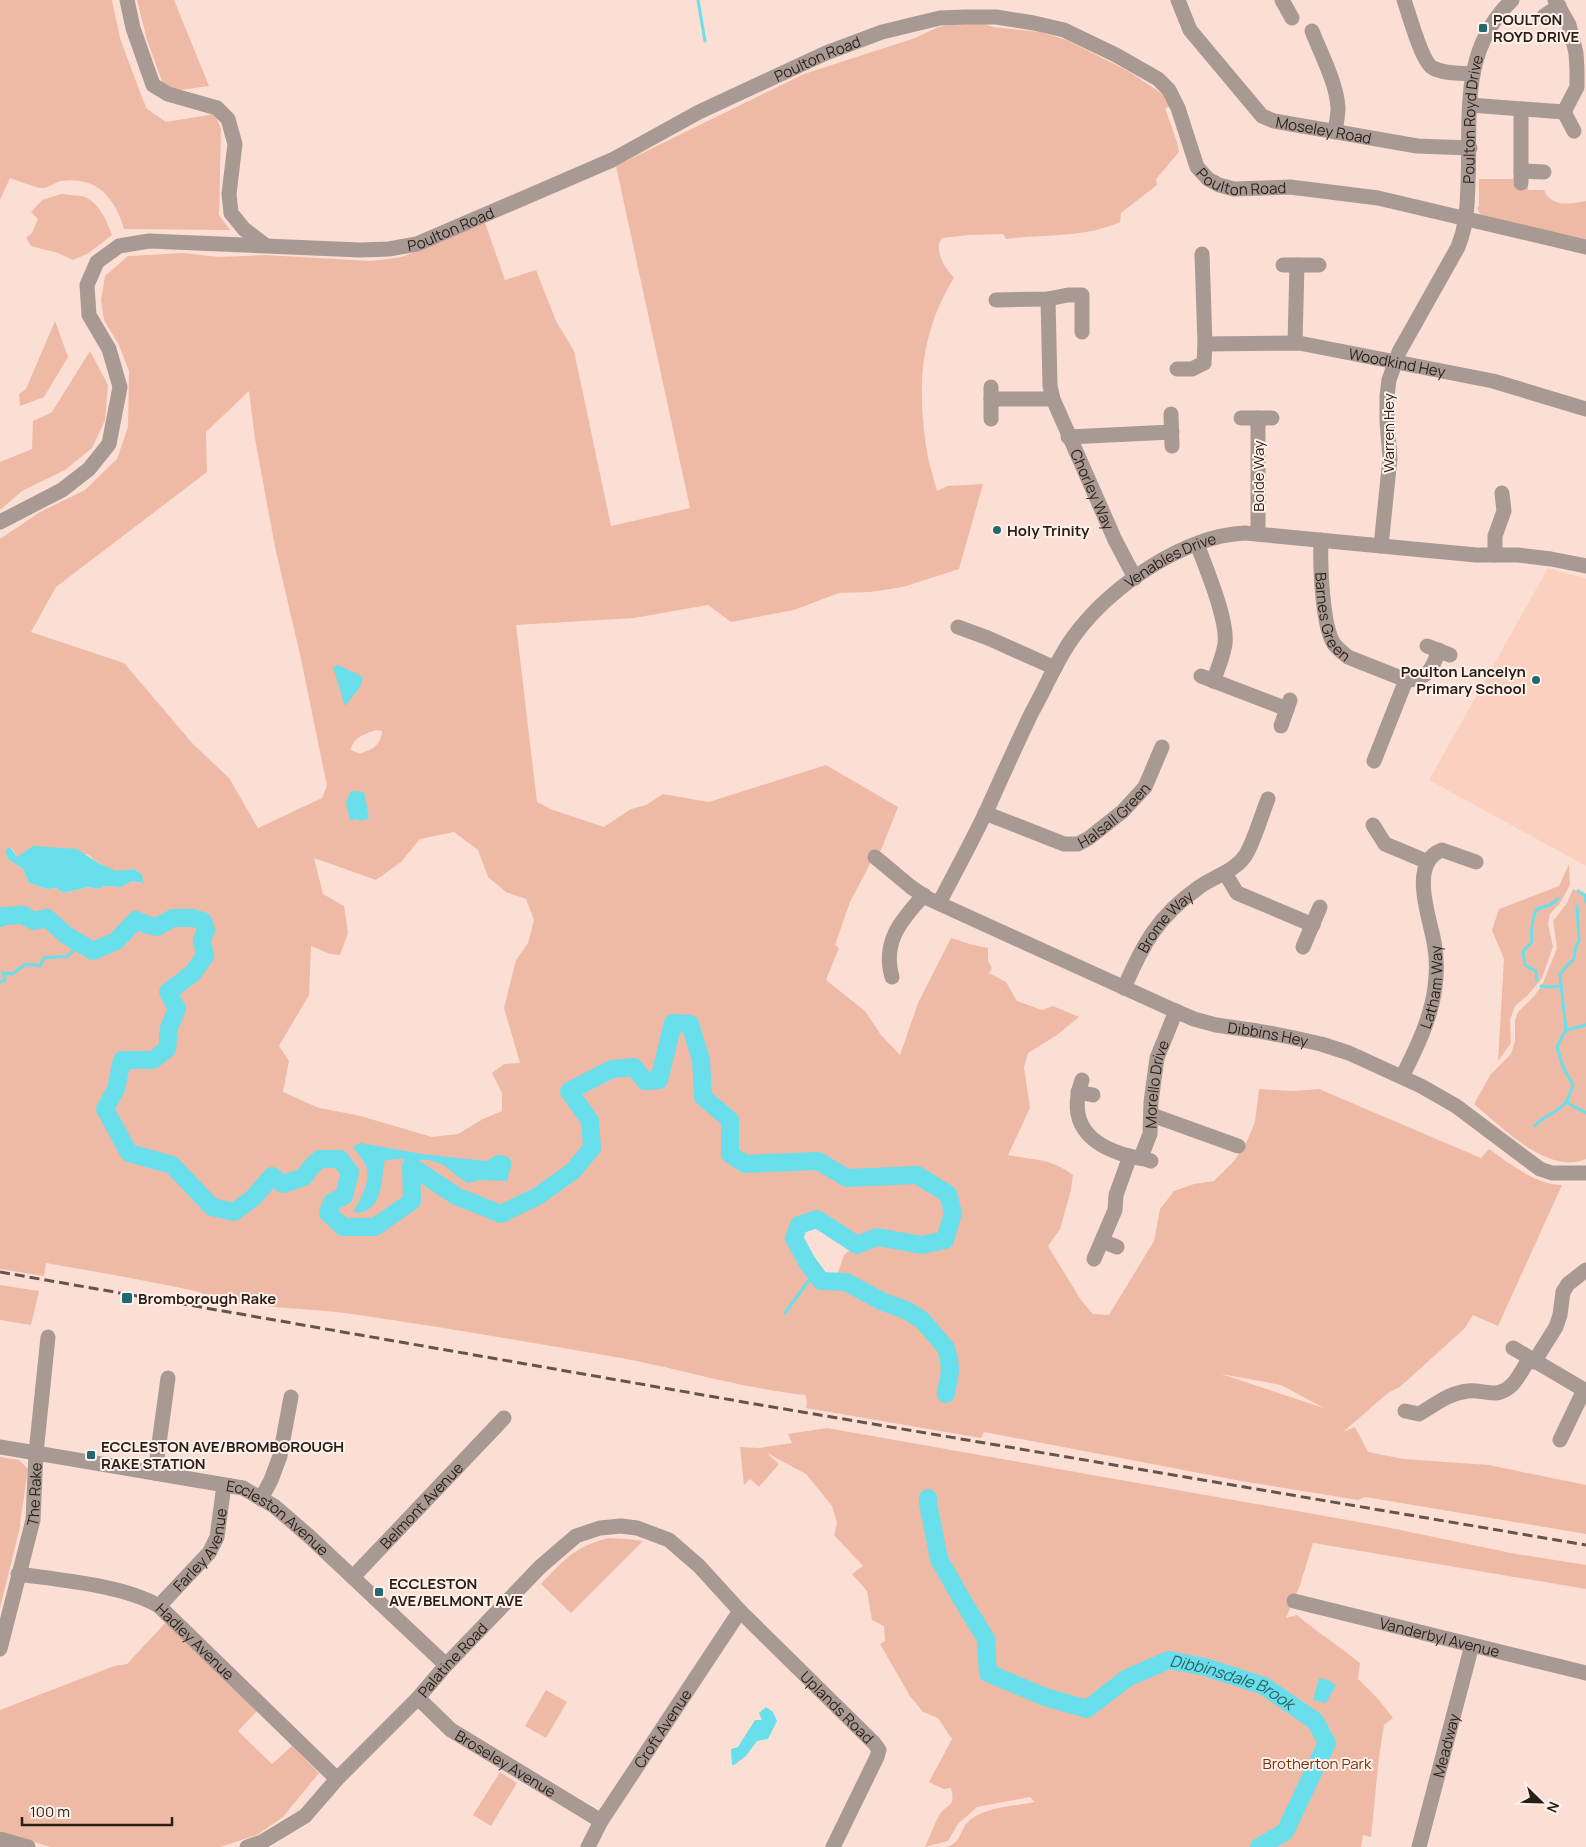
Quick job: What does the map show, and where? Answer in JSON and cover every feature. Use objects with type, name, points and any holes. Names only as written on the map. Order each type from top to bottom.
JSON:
[{"type":"street","points":[[127,0],[133,28],[153,84],[168,94],[217,108],[228,119],[235,144],[229,194],[231,213],[244,229],[265,245]]},
{"type":"street","name":"Moseley Road","points":[[1178,0],[1190,30],[1262,116],[1274,121],[1417,146],[1470,148]]},
{"type":"street","name":"Poulton Royd Drive","points":[[1467,219],[1472,74],[1479,50],[1488,31],[1510,1]]},
{"type":"street","points":[[1544,16],[1557,3],[1569,25],[1576,53],[1577,87],[1564,112]]},
{"type":"street","points":[[1410,6],[1423,55],[1432,68],[1443,72],[1472,74]]},
{"type":"street","name":"Poulton Road","points":[[0,522],[62,490],[89,469],[109,444],[120,387],[108,349],[89,315],[87,286],[97,262],[119,246],[149,241],[265,245],[293,248],[389,250],[417,244],[612,160],[707,108],[826,53],[882,32],[940,18],[996,17],[1064,30],[1116,55],[1158,79],[1169,90],[1178,108],[1196,167],[1208,179],[1219,184],[1234,189],[1290,187],[1378,198],[1586,247]]},
{"type":"street","points":[[1312,40],[1336,98],[1338,109],[1335,132]]},
{"type":"street","points":[[1470,105],[1564,112]]},
{"type":"street","points":[[1521,109],[1520,177],[1544,172]]},
{"type":"street","points":[[1564,112],[1574,130]]},
{"type":"street","name":"Warren Hey","points":[[1381,546],[1390,458],[1387,396],[1390,380],[1399,352],[1458,248],[1467,219]]},
{"type":"street","points":[[1177,370],[1192,370],[1204,363],[1202,254]]},
{"type":"street","points":[[1295,343],[1290,265],[1318,265]]},
{"type":"street","points":[[996,300],[1048,300],[1068,295],[1082,295],[1082,332]]},
{"type":"street","name":"Chorley Way","points":[[1048,300],[1052,399],[1135,578]]},
{"type":"street","name":"Woodkind Hey","points":[[1205,344],[1295,343],[1493,381],[1586,409]]},
{"type":"street","points":[[991,419],[991,393],[1052,399]]},
{"type":"street","points":[[1068,437],[1172,439],[1171,414]]},
{"type":"street","name":"Bolde Way","points":[[1241,418],[1265,418],[1258,534]]},
{"type":"street","points":[[1494,555],[1495,536],[1504,511],[1502,493]]},
{"type":"street","name":"Venables Drive","points":[[939,903],[985,813],[1013,750],[1055,668],[1074,636],[1114,594],[1146,570],[1170,556],[1197,544],[1230,534],[1258,534],[1381,546],[1551,558],[1586,566]]},
{"type":"street","name":"Barnes Green","points":[[1320,540],[1322,588],[1327,623],[1333,643],[1348,658],[1406,680]]},
{"type":"street","points":[[1197,544],[1212,584],[1225,642],[1221,660],[1207,678],[1288,705],[1281,726]]},
{"type":"street","points":[[958,626],[1055,668]]},
{"type":"street","points":[[1374,761],[1406,680],[1414,680],[1429,672],[1434,666],[1439,650]]},
{"type":"street","name":"Halsall Green","points":[[985,813],[1064,844],[1078,844],[1089,838],[1124,811],[1145,787],[1162,747]]},
{"type":"street","name":"Brome Way","points":[[1124,988],[1150,935],[1162,919],[1180,901],[1200,886],[1225,872],[1245,857],[1269,800]]},
{"type":"street","points":[[1373,825],[1385,844],[1428,862],[1436,852],[1442,850],[1466,862]]},
{"type":"street","name":"Dibbins Hey","points":[[875,857],[924,896],[1124,988],[1194,1019],[1216,1025],[1258,1031],[1321,1044],[1349,1053],[1402,1077],[1456,1106],[1540,1169],[1552,1173],[1586,1173]]},
{"type":"street","name":"Latham Way","points":[[1402,1077],[1418,1044],[1431,1008],[1435,988],[1437,966],[1423,886],[1424,872],[1428,862]]},
{"type":"street","points":[[1225,872],[1238,893],[1313,925]]},
{"type":"street","points":[[886,970],[894,933],[908,911],[924,896]]},
{"type":"street","points":[[1303,947],[1320,907]]},
{"type":"street","name":"Morello Drive","points":[[1094,1260],[1115,1210],[1116,1195],[1141,1158],[1150,1134],[1153,1081],[1157,1058],[1176,1011]]},
{"type":"street","points":[[1084,1089],[1077,1112],[1079,1122],[1087,1133],[1101,1144],[1141,1158]]},
{"type":"street","points":[[1152,1115],[1230,1138]]},
{"type":"street","points":[[1102,1241],[1117,1247]]},
{"type":"street","points":[[1415,1417],[1444,1398],[1454,1394],[1468,1391],[1494,1393],[1510,1388],[1556,1327],[1560,1315],[1563,1292],[1568,1284],[1586,1270]]},
{"type":"street","name":"The Rake","points":[[0,1648],[33,1520],[36,1453],[48,1337]]},
{"type":"street","points":[[1513,1348],[1531,1361],[1585,1391],[1560,1440]]},
{"type":"street","points":[[155,1473],[168,1378]]},
{"type":"street","points":[[261,1498],[271,1480],[280,1456],[291,1396]]},
{"type":"street","name":"Belmont Avenue","points":[[352,1577],[486,1430],[504,1418]]},
{"type":"street","name":"Eccleston Avenue","points":[[0,1447],[243,1488],[274,1506],[289,1519],[446,1665]]},
{"type":"street","name":"Farley Avenue","points":[[159,1606],[209,1553],[217,1537],[224,1485]]},
{"type":"street","name":"Palatine Road","points":[[247,1847],[262,1842],[305,1816],[540,1567],[576,1536],[600,1528],[621,1526],[637,1528],[669,1540],[699,1566],[740,1610]]},
{"type":"street","name":"Hadley Avenue","points":[[18,1574],[68,1581],[145,1597],[159,1606],[338,1779]]},
{"type":"street","name":"Vanderbyl Avenue","points":[[1294,1601],[1472,1645],[1585,1668]]},
{"type":"street","name":"Croft Avenue","points":[[588,1847],[601,1821],[740,1610]]},
{"type":"street","name":"Uplands Road","points":[[740,1610],[879,1750],[833,1847]]},
{"type":"street","name":"Meadway","points":[[1419,1847],[1472,1645]]},
{"type":"street","name":"Broseley Avenue","points":[[418,1698],[451,1730],[601,1821]]},
{"type":"street","points":[[0,1839],[28,1847]]},
{"type":"shaded area","name":"Poulton Lancelyn Primary School","points":[[1548,568],[1586,579],[1586,866],[1429,780]]},
{"type":"green space","points":[[0,0],[112,0],[120,38],[147,109],[166,122],[215,114],[221,129],[219,215],[230,230],[124,229],[115,207],[102,191],[84,182],[73,180],[61,181],[48,187],[40,188],[10,178],[0,200]]},
{"type":"green space","points":[[137,0],[174,0],[209,86],[166,92],[147,40]]},
{"type":"green space","points":[[965,22],[980,22],[993,27],[1040,32],[1067,40],[1128,71],[1164,95],[1171,107],[1165,108],[1179,152],[1156,179],[1157,185],[1121,213],[1120,222],[1107,227],[1078,233],[1006,239],[1003,234],[942,238],[939,253],[954,278],[934,318],[928,338],[922,380],[923,423],[927,452],[937,491],[947,486],[983,484],[959,569],[903,587],[870,592],[839,593],[794,610],[731,622],[708,605],[634,618],[516,625],[537,802],[553,810],[604,827],[631,809],[646,805],[663,794],[709,802],[826,765],[898,807],[881,850],[871,862],[850,902],[835,945],[839,948],[826,980],[865,1011],[881,1035],[900,1055],[918,1003],[951,938],[988,948],[988,961],[992,968],[989,973],[1006,982],[1017,1001],[1042,1010],[1053,1006],[1079,1017],[1057,1035],[1028,1053],[1024,1067],[1030,1108],[1008,1155],[1057,1165],[1073,1175],[1071,1190],[1060,1229],[1048,1246],[1081,1300],[1093,1314],[1109,1315],[1154,1241],[1160,1209],[1174,1191],[1194,1184],[1214,1181],[1234,1161],[1247,1141],[1255,1122],[1259,1089],[1293,1091],[1319,1089],[1481,1158],[1489,1149],[1514,1167],[1533,1177],[1552,1184],[1562,1185],[1498,1326],[1473,1315],[1465,1328],[1401,1386],[1388,1393],[1343,1432],[1355,1427],[1368,1452],[1404,1459],[1489,1465],[1586,1485],[1586,1534],[1365,1497],[1358,1500],[1241,1481],[984,1432],[981,1438],[806,1408],[805,1395],[780,1392],[629,1360],[512,1339],[342,1313],[241,1303],[217,1299],[177,1287],[46,1263],[44,1276],[0,1269],[0,539],[40,512],[85,490],[117,459],[128,427],[129,371],[119,345],[104,320],[101,300],[105,276],[128,256],[183,253],[219,257],[265,255],[371,261],[402,257],[485,223],[505,280],[536,270],[556,321],[574,351],[611,526],[690,508],[616,166],[804,74],[915,38],[938,27]],"holes":[[[249,391],[255,439],[275,547],[301,659],[327,786],[322,798],[258,828],[229,778],[193,744],[124,663],[31,632],[56,587],[207,472],[206,432]],[[376,730],[382,731],[378,744],[360,754],[351,750],[354,742]],[[454,832],[478,850],[488,877],[506,892],[526,899],[534,920],[528,943],[516,960],[504,1008],[520,1063],[504,1064],[492,1073],[502,1093],[502,1111],[483,1119],[458,1134],[432,1137],[357,1115],[319,1108],[283,1092],[289,1061],[279,1046],[309,995],[311,946],[330,954],[340,955],[348,933],[344,906],[323,894],[314,858],[376,880],[401,862],[420,839]],[[11,847],[17,857],[87,854],[111,870],[137,871],[142,874],[142,883],[132,881],[121,887],[102,886],[99,889],[88,887],[63,893],[58,888],[47,889],[29,883],[23,869],[8,859]],[[817,1219],[856,1245],[844,1255],[835,1281],[821,1281],[807,1262],[794,1238],[799,1225]],[[1221,1374],[1281,1385],[1324,1408]]]},
{"type":"green space","points":[[1479,179],[1513,179],[1513,184],[1528,184],[1528,190],[1544,190],[1547,196],[1557,202],[1574,203],[1586,201],[1586,239],[1485,217],[1480,214],[1477,208],[1479,206]]},
{"type":"green space","points":[[61,194],[82,196],[95,204],[102,213],[112,235],[89,253],[73,260],[58,253],[31,246],[26,238],[32,233],[38,219],[31,212],[42,200]]},
{"type":"green space","points":[[55,321],[68,357],[44,397],[20,406],[19,394],[26,389]]},
{"type":"green space","points":[[90,351],[108,385],[105,420],[92,448],[65,470],[22,491],[0,510],[0,462],[32,449],[33,421],[52,412]]},
{"type":"green space","points":[[1569,864],[1570,885],[1560,903],[1550,914],[1548,924],[1553,947],[1542,978],[1529,994],[1515,1006],[1510,1020],[1511,1043],[1498,1061],[1504,959],[1492,930],[1499,909],[1559,886]]},
{"type":"green space","points":[[1573,889],[1585,895],[1586,902],[1586,1159],[1571,1162],[1556,1161],[1541,1155],[1511,1136],[1474,1104],[1491,1074],[1511,1054],[1515,1041],[1515,1020],[1518,1012],[1535,995],[1543,983],[1557,948],[1553,921],[1567,903]]},
{"type":"green space","points":[[0,1285],[39,1291],[31,1325],[0,1320]]},
{"type":"green space","name":"Brotherton Park","points":[[827,1428],[1381,1526],[1511,1553],[1586,1565],[1586,1589],[1313,1543],[1300,1585],[1286,1618],[1297,1615],[1360,1663],[1358,1679],[1379,1700],[1393,1718],[1384,1725],[1371,1837],[1363,1835],[1361,1847],[947,1847],[955,1843],[964,1827],[973,1818],[989,1810],[1035,1802],[1030,1797],[977,1807],[958,1824],[948,1841],[925,1847],[940,1814],[952,1802],[951,1788],[943,1789],[929,1782],[952,1739],[938,1718],[923,1712],[910,1696],[880,1644],[885,1641],[884,1626],[872,1620],[867,1591],[852,1574],[863,1566],[834,1535],[837,1523],[832,1506],[806,1474],[767,1453],[779,1464],[759,1487],[750,1479],[744,1485],[740,1447],[759,1448],[792,1443],[788,1434]]},
{"type":"green space","points":[[0,1457],[19,1460],[28,1469],[19,1531],[0,1608]]},
{"type":"green space","points":[[608,1538],[643,1541],[571,1613],[541,1584],[557,1567],[578,1550]]},
{"type":"green space","points":[[167,1621],[257,1711],[238,1731],[272,1764],[292,1746],[319,1773],[283,1817],[257,1835],[220,1847],[50,1847],[0,1831],[0,1710],[114,1666],[127,1664]]},
{"type":"green space","points":[[546,1690],[567,1702],[546,1738],[525,1726]]},
{"type":"green space","points":[[500,1772],[517,1783],[491,1826],[473,1815]]},
{"type":"water","points":[[338,665],[363,677],[360,687],[345,706],[333,667]]},
{"type":"water","points":[[351,791],[364,792],[369,818],[361,821],[356,819],[350,820],[346,802]]},
{"type":"water","points":[[33,846],[77,849],[100,864],[116,871],[134,869],[142,874],[143,883],[132,881],[121,887],[103,886],[99,889],[88,887],[63,893],[57,888],[47,889],[29,883],[23,869],[8,859],[5,851],[10,847],[17,857]]},
{"type":"water","points":[[360,1143],[422,1154],[486,1161],[497,1155],[507,1156],[512,1162],[507,1181],[480,1180],[468,1183],[444,1165],[430,1160],[385,1160],[376,1201],[366,1211],[357,1213],[354,1211],[365,1189],[368,1176],[365,1164],[353,1147]]},
{"type":"water","points":[[1319,1678],[1328,1680],[1336,1685],[1326,1703],[1313,1700]]},
{"type":"water","points":[[766,1707],[773,1712],[777,1721],[768,1739],[757,1741],[746,1756],[732,1765],[731,1749],[738,1747],[755,1720],[762,1720],[759,1713]]},
{"type":"waterway","points":[[698,0],[705,41]]},
{"type":"waterway","points":[[1578,891],[1585,895],[1586,902]]},
{"type":"waterway","points":[[1537,980],[1536,971],[1525,965],[1523,951],[1532,942],[1532,925],[1537,909],[1550,905],[1558,899]]},
{"type":"waterway","points":[[1535,1126],[1542,1119],[1564,1105],[1573,1085],[1563,1067],[1557,1047],[1566,1030],[1560,975],[1574,958],[1579,941],[1577,906]]},
{"type":"waterway","name":"Dibbinsdale Brook","points":[[0,918],[3,916],[23,915],[34,921],[47,918],[66,935],[93,951],[116,941],[136,920],[157,927],[173,918],[193,918],[203,921],[206,930],[202,940],[205,956],[193,973],[168,992],[177,1009],[169,1028],[167,1049],[153,1060],[122,1060],[116,1089],[105,1109],[129,1153],[172,1165],[212,1207],[234,1212],[253,1198],[272,1176],[283,1184],[304,1177],[320,1159],[340,1159],[350,1172],[344,1196],[332,1202],[328,1213],[343,1227],[375,1227],[412,1201],[411,1166],[456,1196],[501,1214],[538,1196],[573,1171],[592,1148],[590,1121],[569,1091],[612,1069],[634,1067],[645,1081],[659,1080],[673,1023],[690,1024],[701,1060],[703,1097],[730,1120],[730,1154],[745,1164],[818,1161],[847,1178],[917,1175],[948,1194],[953,1213],[945,1240],[922,1245],[877,1237],[857,1245],[817,1219],[799,1225],[794,1238],[807,1262],[821,1281],[846,1282],[883,1302],[906,1310],[922,1320],[946,1348],[950,1371],[946,1394]]},
{"type":"waterway","points":[[0,982],[5,980],[3,973],[12,974],[26,964],[40,966],[44,958],[68,956],[80,943]]},
{"type":"waterway","points":[[1541,986],[1561,986]]},
{"type":"waterway","points":[[1566,1030],[1586,1025]]},
{"type":"waterway","points":[[1566,1102],[1586,1113]]},
{"type":"waterway","points":[[785,1313],[815,1272]]},
{"type":"waterway","name":"Dibbinsdale Brook","points":[[928,1498],[939,1559],[986,1639],[988,1673],[1045,1697],[1087,1709],[1127,1678],[1169,1660],[1205,1667],[1264,1686],[1315,1721],[1327,1743],[1285,1832],[1259,1847]]},
{"type":"railway","points":[[0,1272],[749,1403],[1586,1545]]},
{"type":"place","name":"POULTON ROYD DRIVE","points":[[1483,28]]},
{"type":"place","name":"Holy Trinity","points":[[997,530]]},
{"type":"place","name":"Poulton Lancelyn Primary School","points":[[1536,680]]},
{"type":"place","name":"Bromborough Rake","points":[[127,1298]]},
{"type":"place","name":"ECCLESTON AVE/BROMBOROUGH RAKE STATION","points":[[91,1455]]},
{"type":"place","name":"ECCLESTON AVE/BELMONT AVE","points":[[379,1592]]}]
